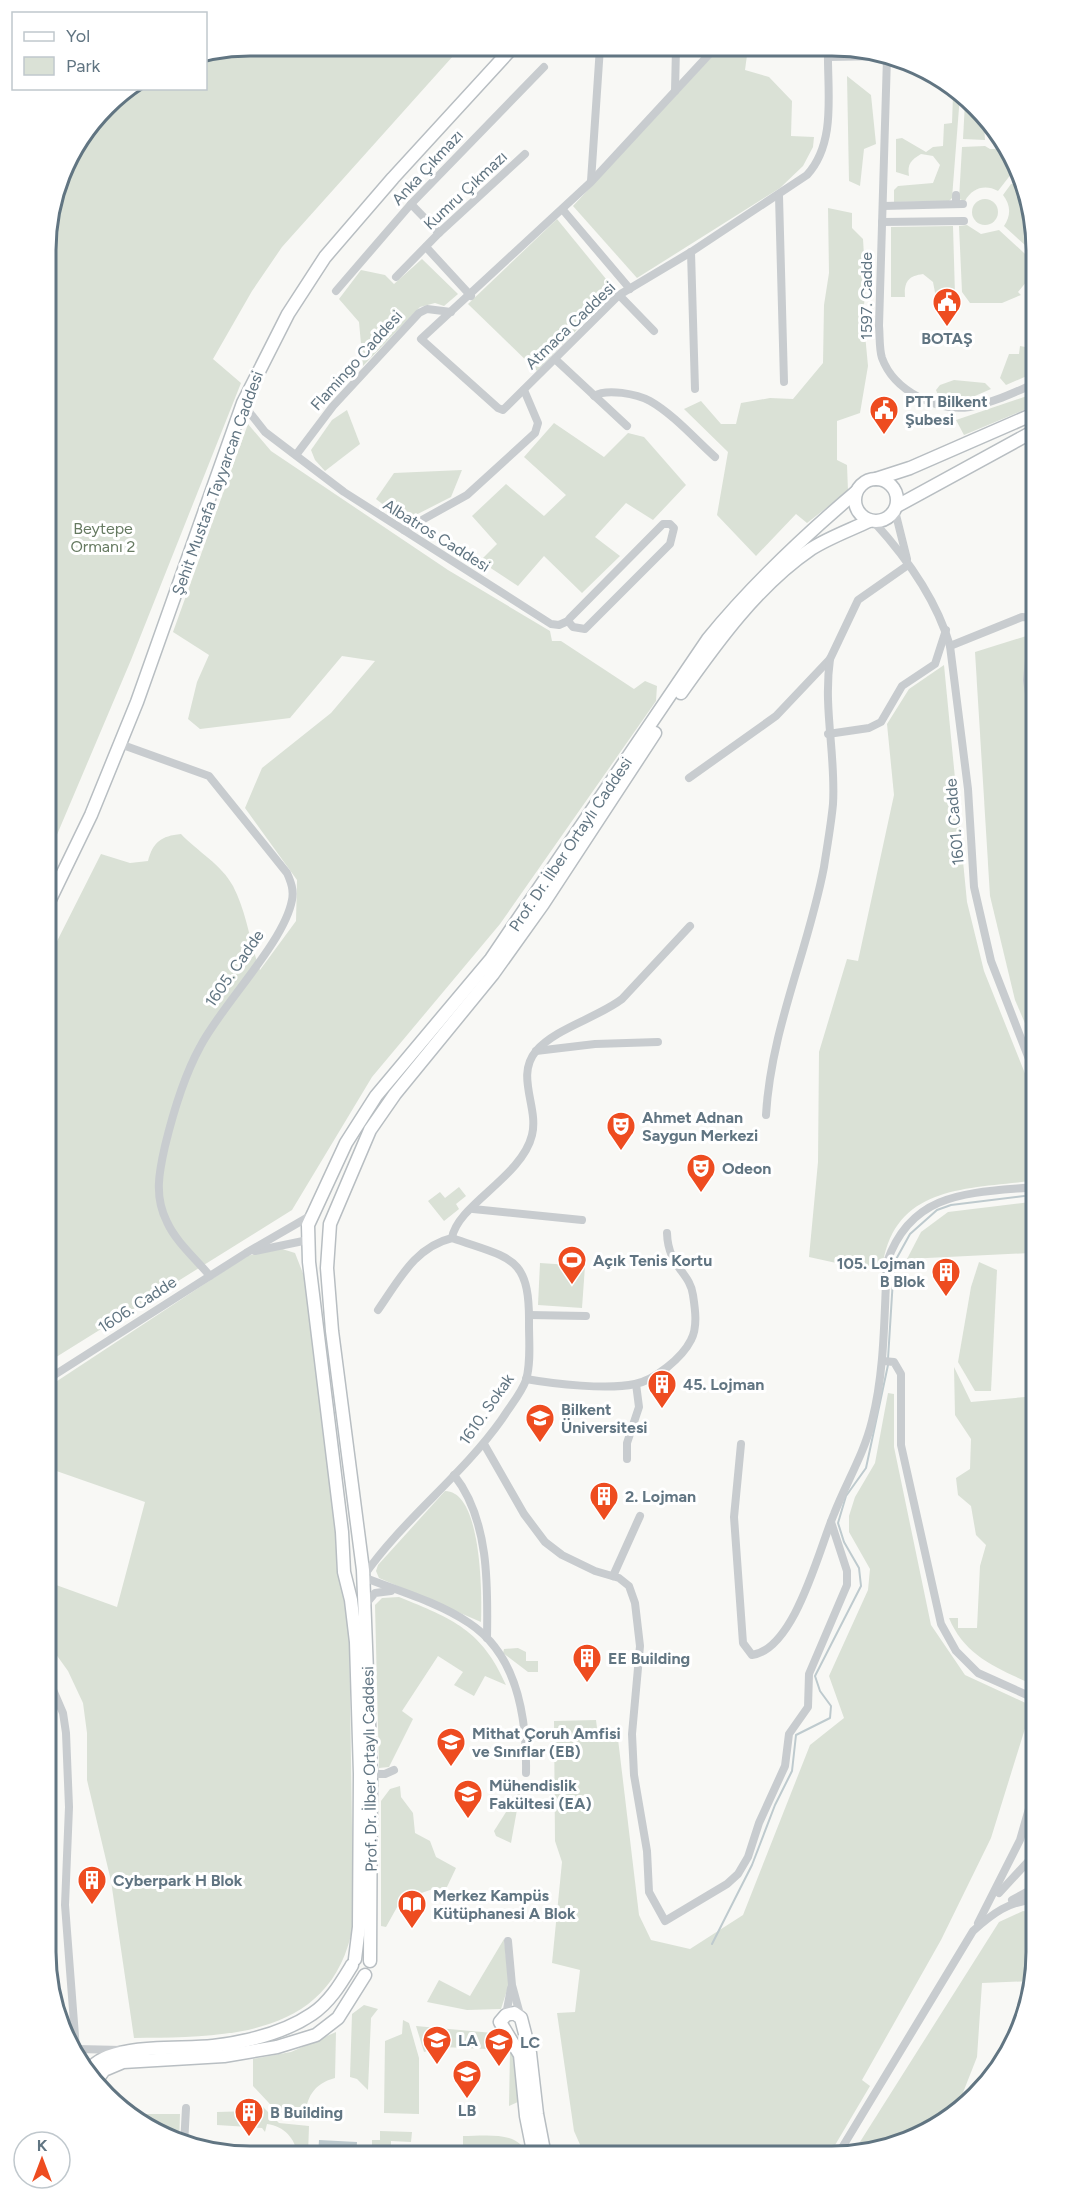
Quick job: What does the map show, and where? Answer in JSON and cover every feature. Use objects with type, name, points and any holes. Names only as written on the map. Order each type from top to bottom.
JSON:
[{"type":"street","name":"Şehit Mustafa Tayyarcan Caddesi","points":[[56,887],[91,815],[120,744],[243,403],[295,301],[325,257],[356,220],[505,56]]},
{"type":"street","points":[[591,182],[599,56]]},
{"type":"street","points":[[675,92],[676,56]]},
{"type":"street","points":[[524,390],[502,410],[498,408],[422,339],[563,210],[708,56]]},
{"type":"street","name":"Atmaca Caddesi","points":[[404,530],[467,495],[535,433],[538,423],[524,390],[619,295],[779,196],[813,168],[827,135],[828,56]]},
{"type":"street","name":"1597. Cadde","points":[[887,64],[882,222],[880,345],[882,358],[898,383],[933,403],[965,407],[989,402],[1026,387]]},
{"type":"street","name":"Anka Çıkmazı","points":[[336,291],[411,204],[544,67]]},
{"type":"street","name":"Kumru Çıkmazı","points":[[396,277],[439,232],[525,154]]},
{"type":"street","points":[[779,196],[784,382]]},
{"type":"street","points":[[883,206],[958,201]]},
{"type":"street","points":[[411,204],[439,232]]},
{"type":"street","points":[[563,210],[630,289]]},
{"type":"street","points":[[882,222],[959,222]]},
{"type":"street","points":[[426,247],[471,296]]},
{"type":"street","points":[[691,252],[695,389]]},
{"type":"street","points":[[619,295],[654,331]]},
{"type":"street","name":"Flamingo Caddesi","points":[[296,455],[333,406],[419,313],[428,309],[451,312]]},
{"type":"street","points":[[555,359],[627,426]]},
{"type":"street","points":[[594,396],[600,392],[610,392],[649,400],[715,457]]},
{"type":"street","name":"Albatros Caddesi","points":[[250,413],[264,432],[344,492],[551,624],[559,625],[568,621],[655,530],[663,524],[670,524],[674,528],[670,544],[585,629],[573,627],[568,621]]},
{"type":"street","name":"Prof. Dr. İlber Ortaylı Caddesi","points":[[366,1774],[356,1642],[345,1575],[308,1240],[310,1216],[346,1143],[376,1096],[490,959],[708,639],[731,610],[864,483],[910,468],[1026,417]]},
{"type":"street","points":[[1015,422],[1023,437]]},
{"type":"street","name":"Prof. Dr. İlber Ortaylı Caddesi","points":[[100,2075],[104,2070],[123,2062],[224,2056],[277,2047],[316,2035],[338,2018],[370,1969],[365,1850],[365,1568],[332,1331],[327,1268],[330,1224],[370,1130],[511,948],[682,692],[732,624],[776,579],[811,550],[871,521],[886,519],[896,509],[979,459],[1026,435]]},
{"type":"street","points":[[969,442],[979,459]]},
{"type":"street","points":[[876,479],[893,488],[896,509]]},
{"type":"street","points":[[856,492],[856,509],[871,521]]},
{"type":"street","name":"1601. Cadde","points":[[896,509],[908,565]]},
{"type":"street","name":"1601. Cadde","points":[[871,521],[908,565],[946,630],[968,789],[975,887],[991,961],[1026,1050]]},
{"type":"street","points":[[689,778],[776,716],[830,659],[858,600],[908,565]]},
{"type":"street","points":[[950,646],[1026,617]]},
{"type":"street","points":[[828,734],[869,728],[881,722],[902,686],[935,664],[946,630]]},
{"type":"street","points":[[766,1115],[768,1081],[774,1049],[824,868],[833,803],[828,734],[830,659]]},
{"type":"street","name":"1605. Cadde","points":[[120,744],[209,776],[287,873],[293,888],[292,900],[280,928],[208,1031],[192,1061],[170,1126],[160,1171],[160,1202],[166,1222],[210,1276]]},
{"type":"street","points":[[378,1310],[415,1256],[436,1242],[452,1238],[459,1220],[515,1166],[531,1139],[535,1124],[527,1069],[536,1051],[545,1042],[609,1009],[622,999],[690,926]]},
{"type":"street","points":[[536,1051],[595,1044],[658,1042]]},
{"type":"street","points":[[741,1444],[735,1536],[743,1643],[752,1655],[761,1654],[774,1644],[787,1626],[814,1573],[831,1522],[861,1455],[887,1362],[887,1262],[892,1247],[914,1217],[934,1203],[962,1194],[1025,1188]]},
{"type":"street","points":[[472,1209],[582,1220]]},
{"type":"street","points":[[310,1216],[318,1215],[330,1224]]},
{"type":"street","name":"1606. Cadde","points":[[56,1375],[246,1253],[310,1216]]},
{"type":"street","points":[[526,1379],[553,1384],[636,1384],[661,1372],[686,1347],[694,1331],[693,1291],[671,1258],[667,1233]]},
{"type":"street","points":[[308,1240],[328,1237]]},
{"type":"street","name":"1610. Sokak","points":[[365,1568],[484,1444],[520,1392],[526,1379],[529,1315],[528,1288],[523,1273],[513,1262],[452,1238]]},
{"type":"street","name":"1606. Cadde","points":[[246,1253],[308,1240]]},
{"type":"street","points":[[529,1315],[586,1316]]},
{"type":"street","points":[[887,1362],[901,1374],[901,1445],[941,1624],[956,1651],[978,1673],[1025,1694]]},
{"type":"street","points":[[627,1459],[627,1443],[639,1407],[636,1384]]},
{"type":"street","points":[[484,1444],[524,1514],[545,1542],[582,1565],[614,1576],[629,1586],[634,1603],[640,1646],[632,1734],[634,1775],[647,1851],[650,1892],[665,1922],[727,1884],[738,1874],[748,1857],[759,1823],[785,1766],[789,1734],[808,1707],[809,1674],[847,1586],[847,1571],[831,1522]]},
{"type":"street","points":[[454,1475],[470,1500],[478,1527],[486,1579],[487,1638]]},
{"type":"street","points":[[614,1576],[640,1516]]},
{"type":"street","points":[[345,1575],[347,1566],[360,1565],[370,1571],[375,1582]]},
{"type":"street","points":[[365,1568],[375,1582],[455,1615],[471,1623],[487,1638],[511,1675],[524,1715],[526,1773]]},
{"type":"street","points":[[365,1605],[375,1593],[394,1590]]},
{"type":"street","points":[[56,1697],[63,1713],[66,1732],[69,1807],[66,1922],[76,2038]]},
{"type":"street","points":[[366,1774],[385,1774],[394,1770]]},
{"type":"street","points":[[843,2146],[973,1931],[1020,1840],[1025,1825]]},
{"type":"street","name":"Prof. Dr. İlber Ortaylı Caddesi","points":[[93,2066],[101,2060],[132,2051],[212,2046],[284,2029],[313,2014],[324,2005],[353,1962],[359,1927],[365,1850]]},
{"type":"street","points":[[988,1904],[1025,1864]]},
{"type":"street","points":[[973,1931],[999,1909],[1025,1894]]},
{"type":"street","points":[[999,1909],[1025,1900]]},
{"type":"street","points":[[508,1941],[512,1985],[535,2081],[537,2114],[543,2146]]},
{"type":"street","points":[[365,1975],[356,1973],[353,1962],[363,1956],[370,1961]]},
{"type":"street","points":[[512,1985],[506,2015],[500,2022],[520,2055],[526,2116],[532,2146]]},
{"type":"street","points":[[506,2015],[514,2013],[522,2022]]},
{"type":"street","points":[[509,2036],[518,2034],[522,2022]]},
{"type":"street","points":[[82,2049],[132,2051]]},
{"type":"street","points":[[185,2135],[186,2108]]},
{"type":"green space","name":"Beytepe Ormanı 2","points":[[250,56],[453,56],[282,247],[252,291],[213,359],[241,383],[131,660],[56,837],[56,237],[62,199],[81,152],[104,122],[139,90],[207,90],[207,60]]},
{"type":"green space","points":[[713,56],[747,56],[745,70],[769,77],[792,101],[791,136],[814,137],[813,147],[803,166],[780,188],[637,278],[573,206]]},
{"type":"green space","points":[[847,76],[871,95],[876,144],[864,149],[860,186],[849,181]]},
{"type":"green space","points":[[953,99],[959,104],[952,198],[949,201],[894,202],[894,190],[898,186],[933,183],[940,165],[933,156],[921,154],[910,163],[909,176],[896,172],[896,139],[902,138],[926,152],[933,147],[943,146],[944,124],[952,123]]},
{"type":"green space","points":[[965,110],[984,131],[985,140],[963,139]]},
{"type":"green space","points":[[985,146],[997,149],[1010,175],[998,191],[979,188],[965,201],[959,199],[962,147]]},
{"type":"green space","points":[[1011,184],[1014,184],[1022,212],[1026,246],[1004,226],[1009,210],[1003,195]]},
{"type":"green space","points":[[985,199],[994,203],[998,212],[994,221],[985,225],[976,221],[972,212],[976,203]]},
{"type":"green space","points":[[828,208],[852,213],[852,228],[863,239],[866,288],[863,313],[868,366],[860,413],[837,421],[837,460],[847,465],[848,491],[807,523],[796,514],[756,556],[717,515],[728,452],[684,409],[701,401],[721,424],[736,424],[741,403],[770,398],[793,399],[823,363],[824,305],[829,273]]},
{"type":"green space","points":[[557,219],[615,290],[537,371],[468,304]]},
{"type":"green space","points":[[967,225],[981,234],[999,230],[1026,255],[1026,282],[1018,292],[1021,295],[1002,303],[970,303],[962,292],[959,226]]},
{"type":"green space","points":[[953,226],[955,295],[950,299],[950,303],[937,303],[933,282],[923,274],[910,278],[905,287],[905,297],[891,297],[891,227]]},
{"type":"green space","points":[[422,259],[458,294],[444,306],[435,303],[420,307],[363,366],[359,322],[339,299],[361,270],[385,275],[394,284]]},
{"type":"green space","points":[[1020,346],[1026,347],[1026,376],[1006,385],[1000,378],[1009,354],[1019,354]]},
{"type":"green space","points":[[954,380],[985,383],[991,389],[968,399],[938,395],[936,390],[940,385]]},
{"type":"green space","points":[[1026,396],[1026,409],[964,435],[956,420]]},
{"type":"green space","points":[[347,410],[360,444],[325,471],[315,460],[311,450],[332,420]]},
{"type":"green space","points":[[554,423],[604,457],[628,433],[644,437],[686,485],[653,520],[626,503],[595,537],[620,556],[582,593],[544,556],[518,586],[480,561],[497,544],[472,516],[506,484],[544,516],[566,495],[524,457]]},
{"type":"green space","points":[[248,424],[271,451],[448,570],[550,631],[552,641],[561,641],[634,689],[645,681],[657,686],[656,701],[500,924],[372,1077],[292,1210],[56,1357],[56,943],[101,854],[130,863],[148,861],[152,849],[159,841],[168,836],[181,834],[216,865],[233,886],[242,907],[260,970],[296,921],[297,880],[245,808],[262,768],[331,713],[375,661],[342,656],[290,718],[200,729],[188,719],[197,682],[209,655],[173,632]]},
{"type":"green space","points":[[462,470],[451,497],[404,521],[376,499],[394,473]]},
{"type":"green space","points":[[1026,636],[1026,1025],[1015,1000],[990,896],[975,652]]},
{"type":"green space","points":[[944,665],[967,902],[984,971],[1026,1075],[1025,1182],[957,1191],[935,1197],[916,1207],[900,1222],[889,1242],[882,1270],[859,1268],[809,1257],[818,1162],[819,1052],[847,959],[858,961],[894,795],[887,724],[909,689]]},
{"type":"green space","points":[[459,1187],[466,1196],[456,1204],[459,1209],[444,1221],[428,1201],[440,1192],[445,1198]]},
{"type":"green space","points":[[1025,1203],[1025,1253],[907,1259],[921,1232],[948,1212]]},
{"type":"green space","points":[[279,1248],[295,1253],[304,1276],[335,1528],[337,1569],[349,1621],[352,1931],[338,1969],[319,1995],[294,2013],[266,2025],[234,2032],[201,2036],[134,2038],[111,1881],[87,1780],[87,1733],[83,1703],[68,1671],[56,1654],[56,1585],[117,1607],[145,1502],[56,1471],[56,1382],[247,1256]]},
{"type":"green space","points":[[979,1262],[997,1270],[991,1391],[975,1391],[958,1362],[971,1287]]},
{"type":"green space","points":[[540,1263],[585,1266],[582,1308],[538,1305]]},
{"type":"green space","points":[[954,1367],[971,1402],[1025,1397],[1025,1681],[996,1667],[974,1652],[964,1643],[949,1618],[958,1618],[958,1628],[977,1628],[980,1566],[986,1545],[976,1535],[971,1506],[958,1495],[956,1478],[970,1469],[971,1439],[955,1415]]},
{"type":"green space","points":[[888,1393],[894,1394],[894,1447],[931,1625],[965,1675],[1025,1703],[1025,1728],[991,1838],[941,1940],[862,2080],[870,2086],[835,2146],[581,2146],[574,2131],[557,2013],[575,2012],[580,1970],[552,1963],[562,1862],[555,1841],[554,1721],[596,1720],[598,1736],[618,1739],[639,1915],[651,1940],[690,1949],[743,1915],[810,1745],[844,1718],[829,1676],[868,1590],[870,1569],[849,1532],[849,1516],[855,1497],[875,1463]]},
{"type":"green space","points":[[445,1491],[457,1496],[466,1508],[473,1525],[480,1569],[481,1622],[379,1578],[376,1571],[378,1565]]},
{"type":"green space","points":[[399,1597],[435,1612],[464,1629],[487,1651],[506,1685],[485,1676],[474,1696],[454,1685],[463,1672],[438,1656],[402,1711],[413,1719],[389,1767],[379,1768],[375,1605],[382,1598]]},
{"type":"green space","points":[[518,1648],[526,1652],[526,1661],[538,1661],[538,1672],[528,1672],[503,1653],[504,1649]]},
{"type":"green space","points":[[400,1786],[401,1797],[413,1813],[415,1833],[430,1841],[436,1857],[456,1868],[446,1889],[436,1888],[401,1900],[386,1927],[381,1926],[381,1801],[390,1789]]},
{"type":"green space","points":[[520,1793],[511,1843],[496,1836],[494,1831]]},
{"type":"green space","points":[[1025,1911],[1023,1981],[982,1983],[977,2057],[962,2095],[939,2114],[917,2126],[882,2140],[858,2145],[999,1922]]},
{"type":"green space","points":[[504,1939],[509,1984],[501,2009],[467,2010],[427,2002],[439,1980],[470,1996]]},
{"type":"green space","points":[[364,2005],[378,2009],[371,2018],[368,2090],[357,2079],[350,2077],[352,2014]]},
{"type":"green space","points":[[403,2020],[409,2023],[419,2058],[419,2114],[384,2113],[385,2041],[402,2034]]},
{"type":"green space","points":[[416,2026],[493,2033],[507,2039],[517,2056],[520,2101],[509,2106],[510,2050],[442,2047],[424,2052]]},
{"type":"green space","points":[[336,2032],[335,2078],[321,2084],[312,2093],[305,2119],[282,2117],[253,2086],[253,2059],[291,2052]]},
{"type":"green space","points":[[254,2098],[279,2123],[309,2126],[308,2146],[295,2146],[284,2130],[273,2125],[267,2124],[265,2132],[262,2128],[217,2125],[217,2112],[252,2111]]},
{"type":"green space","points":[[142,2114],[180,2114],[179,2133]]},
{"type":"green space","points":[[380,2131],[412,2132],[411,2142],[391,2141],[391,2146],[372,2146],[372,2140],[380,2140]]},
{"type":"green space","points":[[491,2135],[510,2138],[521,2146],[463,2146],[463,2136]]},
{"type":"shaded area","points":[[319,2140],[357,2142],[357,2146],[319,2146]]},
{"type":"waterway","points":[[888,1359],[894,1263],[910,1234],[937,1210],[951,1205],[1024,1196]]},
{"type":"waterway","points":[[712,1944],[752,1865],[775,1805],[792,1771],[796,1735],[830,1718],[831,1706],[820,1691],[815,1676],[861,1586],[859,1568],[844,1542],[838,1523],[846,1496],[866,1468],[888,1365]]},
{"type":"place","name":"BOTAŞ","points":[[947,328]]},
{"type":"place","name":"PTT Bilkent Şubesi","points":[[884,436]]},
{"type":"place","name":"Ahmet Adnan Saygun Merkezi","points":[[621,1152]]},
{"type":"place","name":"Odeon","points":[[701,1194]]},
{"type":"place","name":"Açık Tenis Kortu","points":[[572,1286]]},
{"type":"place","name":"105. Lojman B Blok","points":[[946,1298]]},
{"type":"place","name":"45. Lojman","points":[[662,1410]]},
{"type":"place","name":"Bilkent Üniversitesi","points":[[540,1444]]},
{"type":"place","name":"2. Lojman","points":[[604,1522]]},
{"type":"place","name":"EE Building","points":[[587,1684]]},
{"type":"place","name":"Mithat Çoruh Amfisi ve Sınıflar (EB)","points":[[451,1768]]},
{"type":"place","name":"Mühendislik Fakültesi (EA)","points":[[468,1820]]},
{"type":"place","name":"Cyberpark H Blok","points":[[92,1906]]},
{"type":"place","name":"Merkez Kampüs Kütüphanesi A Blok","points":[[412,1930]]},
{"type":"place","name":"LA","points":[[437,2066]]},
{"type":"place","name":"LC","points":[[499,2068]]},
{"type":"place","name":"LB","points":[[467,2100]]},
{"type":"place","name":"B Building","points":[[249,2138]]}]
